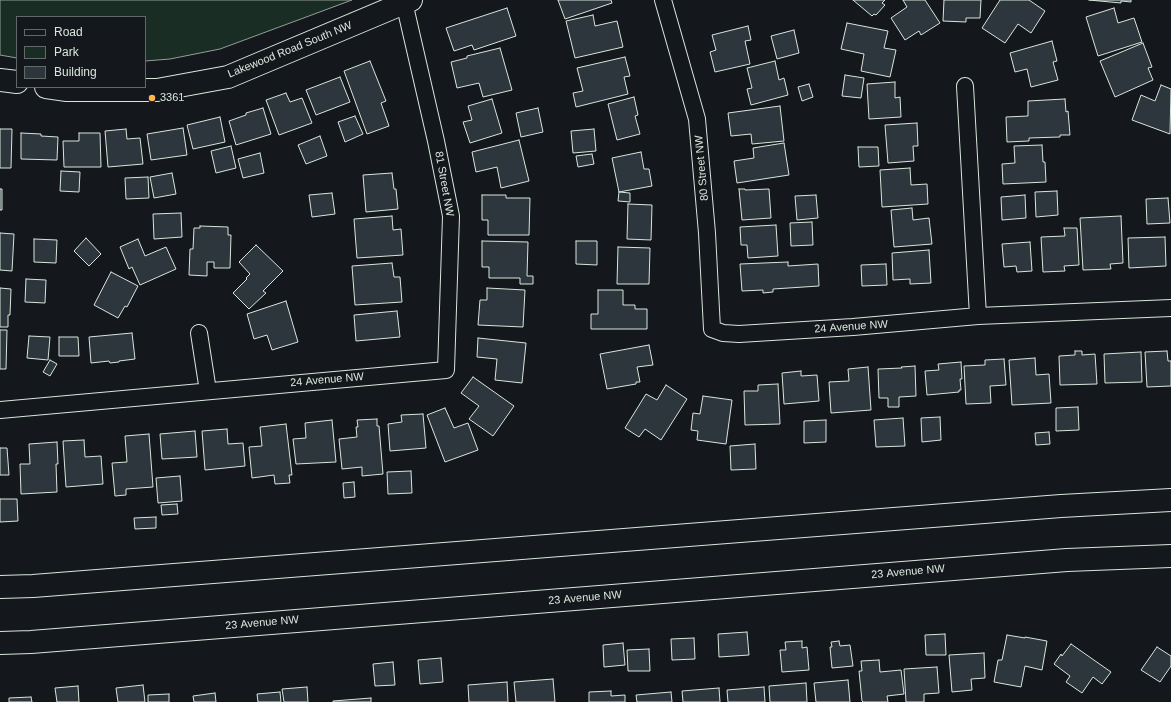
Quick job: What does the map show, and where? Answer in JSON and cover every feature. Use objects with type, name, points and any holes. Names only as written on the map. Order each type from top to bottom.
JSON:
[{"type":"main road","name":"Lakewood Road South NW","points":[[53,88],[67,90],[157,90],[228,77],[407,1]]},
{"type":"main road","points":[[0,80],[16,82]]},
{"type":"main road","points":[[0,587],[1061,506],[1171,500]]},
{"type":"main road","name":"23 Avenue NW","points":[[0,643],[31,642],[1067,560],[1171,556]]},
{"type":"street","name":"80 Street NW","points":[[663,0],[697,119],[707,233],[712,329],[723,333]]},
{"type":"street","name":"81 Street NW","points":[[407,1],[451,216],[446,370]]},
{"type":"street","points":[[965,86],[978,316]]},
{"type":"street","name":"24 Avenue NW","points":[[723,333],[739,334],[854,327],[978,316],[1171,308]]},
{"type":"street","points":[[199,333],[208,391]]},
{"type":"street","name":"24 Avenue NW","points":[[0,410],[446,370]]},
{"type":"green space","points":[[0,0],[352,0],[220,49],[170,59],[146,61],[146,16],[16,16],[16,58],[0,55]]},
{"type":"building","points":[[558,0],[611,0],[612,3],[565,19]]},
{"type":"building","points":[[853,0],[885,0],[882,3],[885,5],[876,15],[874,14],[872,16]]},
{"type":"building","points":[[903,0],[925,0],[940,23],[921,35],[919,31],[905,40],[891,18],[907,7]]},
{"type":"building","points":[[944,0],[981,0],[980,18],[966,18],[966,22],[943,21]]},
{"type":"building","points":[[1000,0],[1029,0],[1045,11],[1031,33],[1018,24],[1005,43],[982,28]]},
{"type":"building","points":[[1089,0],[1131,0],[1131,2],[1121,1],[1121,3]]},
{"type":"building","points":[[507,8],[516,36],[474,50],[472,45],[454,51],[446,28]]},
{"type":"building","points":[[1114,8],[1118,23],[1134,18],[1142,42],[1098,56],[1086,17]]},
{"type":"building","points":[[593,15],[595,26],[617,21],[623,47],[575,58],[566,21]]},
{"type":"building","points":[[847,23],[888,31],[884,48],[896,50],[890,77],[861,71],[864,54],[841,49]]},
{"type":"building","points":[[748,26],[751,40],[745,41],[750,64],[715,72],[710,52],[716,50],[712,35]]},
{"type":"building","points":[[794,30],[799,53],[777,59],[771,36]]},
{"type":"building","points":[[1052,41],[1057,61],[1053,62],[1058,80],[1031,87],[1027,69],[1015,72],[1010,53]]},
{"type":"building","points":[[1143,43],[1152,67],[1148,68],[1153,80],[1115,97],[1100,61]]},
{"type":"building","points":[[500,48],[512,90],[483,97],[479,83],[457,88],[451,62],[467,58],[467,56]]},
{"type":"building","points":[[625,57],[630,76],[624,77],[628,94],[576,107],[573,93],[583,91],[577,68]]},
{"type":"building","points":[[370,61],[386,101],[381,103],[389,126],[367,134],[344,71]]},
{"type":"building","points":[[775,61],[779,80],[784,78],[788,95],[751,105],[747,89],[752,88],[747,68]]},
{"type":"building","points":[[845,75],[864,78],[861,98],[842,96]]},
{"type":"building","points":[[340,77],[350,102],[316,115],[306,90]]},
{"type":"building","points":[[895,82],[895,98],[900,97],[901,117],[869,119],[867,84]]},
{"type":"building","points":[[809,84],[813,97],[802,101],[798,87]]},
{"type":"building","points":[[1161,85],[1171,89],[1170,134],[1132,120],[1141,95],[1155,101]]},
{"type":"building","points":[[286,93],[290,102],[302,98],[312,123],[279,135],[266,100]]},
{"type":"building","points":[[634,97],[638,115],[635,116],[640,134],[617,140],[608,104]]},
{"type":"building","points":[[492,99],[502,133],[470,143],[463,122],[472,120],[468,106]]},
{"type":"building","points":[[1065,99],[1066,112],[1068,111],[1070,135],[1060,135],[1060,137],[1029,138],[1029,141],[1007,142],[1006,117],[1028,116],[1028,101]]},
{"type":"building","points":[[780,106],[784,141],[752,144],[751,134],[731,136],[728,113]]},
{"type":"building","points":[[263,108],[271,134],[236,145],[229,121],[246,115],[246,113]]},
{"type":"building","points":[[538,108],[543,132],[521,137],[516,113]]},
{"type":"building","points":[[355,116],[363,134],[345,142],[338,122]]},
{"type":"building","points":[[220,117],[225,142],[193,149],[187,125]]},
{"type":"building","points":[[917,123],[918,146],[913,146],[914,161],[888,163],[885,125]]},
{"type":"building","points":[[183,128],[187,155],[151,160],[147,134]]},
{"type":"building","points":[[0,129],[12,129],[11,168],[0,168]]},
{"type":"building","points":[[126,129],[127,139],[140,138],[143,164],[108,167],[105,131]]},
{"type":"building","points":[[594,129],[596,151],[573,153],[571,131]]},
{"type":"building","points":[[21,133],[58,137],[57,160],[21,159]]},
{"type":"building","points":[[79,133],[100,133],[101,167],[64,167],[63,141],[79,141]]},
{"type":"building","points":[[320,136],[327,156],[306,164],[298,145]]},
{"type":"building","points":[[519,140],[529,181],[501,188],[497,167],[476,172],[472,152]]},
{"type":"building","points":[[784,143],[789,175],[737,183],[734,161],[754,158],[753,148]]},
{"type":"building","points":[[1042,145],[1046,182],[1003,184],[1002,164],[1015,163],[1014,146]]},
{"type":"building","points":[[231,146],[236,168],[216,173],[211,151]]},
{"type":"building","points":[[858,147],[878,147],[879,166],[859,167]]},
{"type":"building","points":[[641,152],[644,169],[649,169],[652,186],[619,192],[612,158]]},
{"type":"building","points":[[260,153],[264,173],[243,178],[238,159]]},
{"type":"building","points":[[592,154],[594,164],[578,167],[576,156]]},
{"type":"building","points":[[910,168],[911,185],[927,184],[928,204],[882,207],[880,170]]},
{"type":"building","points":[[61,171],[80,172],[79,192],[60,191]]},
{"type":"building","points":[[172,173],[176,194],[154,198],[150,177]]},
{"type":"building","points":[[392,173],[394,189],[396,189],[398,209],[366,212],[363,175]]},
{"type":"building","points":[[148,177],[149,198],[126,199],[125,178]]},
{"type":"building","points":[[0,189],[2,189],[2,210],[0,210]]},
{"type":"building","points":[[739,189],[769,189],[771,218],[742,220]]},
{"type":"building","points":[[1057,191],[1058,215],[1036,217],[1035,192]]},
{"type":"building","points":[[619,192],[630,193],[630,202],[618,201]]},
{"type":"building","points":[[332,193],[335,214],[312,217],[309,195]]},
{"type":"building","points":[[482,195],[506,195],[506,198],[530,198],[529,235],[488,235],[488,220],[482,220]]},
{"type":"building","points":[[816,195],[818,218],[797,220],[795,196]]},
{"type":"building","points":[[1025,195],[1026,218],[1002,220],[1001,197]]},
{"type":"building","points":[[1168,198],[1170,223],[1147,224],[1146,199]]},
{"type":"building","points":[[628,204],[652,205],[651,240],[627,239]]},
{"type":"building","points":[[912,208],[913,220],[929,218],[932,244],[894,247],[891,210]]},
{"type":"building","points":[[181,213],[182,237],[154,239],[153,214]]},
{"type":"building","points":[[392,216],[393,230],[401,229],[403,255],[357,258],[354,219]]},
{"type":"building","points":[[1121,216],[1123,263],[1110,264],[1111,269],[1083,270],[1080,218]]},
{"type":"building","points":[[812,222],[813,245],[791,246],[790,223]]},
{"type":"building","points":[[776,225],[778,256],[748,258],[747,245],[741,245],[740,227]]},
{"type":"building","points":[[200,226],[228,227],[228,235],[231,235],[230,268],[214,268],[214,262],[207,262],[207,276],[189,275],[190,249],[193,249],[194,228],[200,228]]},
{"type":"building","points":[[1064,228],[1077,228],[1079,265],[1064,266],[1065,271],[1043,272],[1041,237],[1065,236]]},
{"type":"building","points":[[0,233],[14,234],[12,271],[0,270]]},
{"type":"building","points":[[1165,237],[1166,266],[1129,268],[1128,238]]},
{"type":"building","points":[[86,238],[101,254],[89,266],[74,251]]},
{"type":"building","points":[[34,239],[57,240],[56,263],[34,262]]},
{"type":"building","points":[[138,239],[145,256],[166,247],[176,269],[140,285],[132,267],[129,269],[120,247]]},
{"type":"building","points":[[482,241],[528,242],[527,276],[533,276],[533,284],[520,284],[520,278],[489,278],[489,267],[482,267]]},
{"type":"building","points":[[576,241],[597,241],[597,265],[576,264]]},
{"type":"building","points":[[1030,242],[1032,271],[1017,272],[1016,266],[1004,267],[1002,244]]},
{"type":"building","points":[[256,245],[283,271],[263,291],[266,293],[249,309],[233,293],[250,274],[239,262]]},
{"type":"building","points":[[618,247],[650,248],[649,284],[617,284]]},
{"type":"building","points":[[929,250],[931,283],[910,284],[910,279],[893,280],[892,253]]},
{"type":"building","points":[[788,262],[788,266],[818,264],[819,286],[773,289],[773,292],[763,293],[763,290],[742,291],[740,264]]},
{"type":"building","points":[[392,263],[394,277],[400,277],[402,302],[355,305],[352,266]]},
{"type":"building","points":[[886,264],[887,285],[862,286],[861,265]]},
{"type":"building","points":[[111,272],[138,286],[127,307],[125,306],[118,318],[94,305]]},
{"type":"building","points":[[26,279],[46,280],[45,303],[25,302]]},
{"type":"building","points":[[0,288],[11,289],[8,327],[0,327]]},
{"type":"building","points":[[487,288],[525,290],[523,327],[478,325],[480,300],[487,300]]},
{"type":"building","points":[[598,290],[623,290],[623,305],[635,305],[635,309],[647,309],[647,329],[591,329],[591,314],[598,314]]},
{"type":"building","points":[[286,301],[298,342],[272,350],[267,335],[254,339],[247,314]]},
{"type":"building","points":[[397,311],[400,337],[356,341],[354,315]]},
{"type":"building","points":[[0,330],[7,330],[6,369],[0,369]]},
{"type":"building","points":[[132,333],[135,359],[110,363],[109,361],[91,363],[89,337]]},
{"type":"building","points":[[29,336],[50,337],[48,360],[27,358]]},
{"type":"building","points":[[59,337],[78,337],[79,356],[59,356]]},
{"type":"building","points":[[478,338],[526,343],[522,383],[495,380],[497,359],[477,357]]},
{"type":"building","points":[[649,345],[653,365],[637,367],[640,382],[607,389],[600,354]]},
{"type":"building","points":[[1075,351],[1082,351],[1082,355],[1095,354],[1097,384],[1060,385],[1059,356],[1075,355]]},
{"type":"building","points":[[1167,351],[1168,361],[1171,361],[1171,386],[1147,387],[1145,352]]},
{"type":"building","points":[[1141,352],[1142,382],[1105,383],[1104,354]]},
{"type":"building","points":[[1035,358],[1036,375],[1049,374],[1051,403],[1012,405],[1009,360]]},
{"type":"building","points":[[1004,359],[1006,385],[990,386],[991,403],[966,404],[964,366],[985,365],[985,360]]},
{"type":"building","points":[[50,360],[57,364],[50,376],[43,372]]},
{"type":"building","points":[[961,362],[962,379],[960,379],[961,390],[959,390],[959,392],[927,395],[925,371],[939,370],[938,364]]},
{"type":"building","points":[[915,366],[916,396],[899,397],[899,407],[888,407],[888,398],[879,398],[878,369]]},
{"type":"building","points":[[868,367],[871,410],[831,413],[829,382],[849,381],[848,369]]},
{"type":"building","points":[[801,371],[801,376],[817,375],[819,401],[784,404],[782,373]]},
{"type":"building","points":[[473,377],[514,406],[493,436],[469,419],[479,406],[461,393]]},
{"type":"building","points":[[778,384],[780,424],[745,425],[744,391],[758,391],[758,385]]},
{"type":"building","points":[[666,385],[687,399],[661,440],[645,429],[639,437],[625,428],[646,394],[657,400]]},
{"type":"building","points":[[703,396],[732,400],[726,444],[697,440],[698,431],[691,430],[693,413],[700,414]]},
{"type":"building","points":[[1078,407],[1079,430],[1056,431],[1056,408]]},
{"type":"building","points":[[445,408],[454,428],[468,423],[478,450],[445,462],[427,415]]},
{"type":"building","points":[[423,414],[426,448],[390,451],[388,424],[402,422],[401,415]]},
{"type":"building","points":[[940,417],[941,440],[922,442],[921,418]]},
{"type":"building","points":[[903,418],[905,446],[876,447],[874,420]]},
{"type":"building","points":[[377,419],[377,426],[379,426],[383,474],[362,476],[362,467],[342,469],[339,439],[357,437],[357,420]]},
{"type":"building","points":[[332,420],[336,462],[296,464],[293,439],[306,438],[305,423]]},
{"type":"building","points":[[826,420],[826,442],[804,443],[804,421]]},
{"type":"building","points":[[286,424],[292,475],[289,475],[290,483],[275,484],[274,475],[252,478],[249,447],[262,446],[260,427]]},
{"type":"building","points":[[227,429],[228,444],[243,443],[245,466],[205,470],[202,431]]},
{"type":"building","points":[[195,431],[197,457],[162,459],[160,434]]},
{"type":"building","points":[[1049,432],[1050,444],[1036,445],[1035,433]]},
{"type":"building","points":[[149,434],[153,487],[126,489],[126,495],[115,496],[112,463],[127,462],[125,436]]},
{"type":"building","points":[[84,440],[85,457],[101,456],[103,484],[66,487],[63,441]]},
{"type":"building","points":[[57,442],[57,492],[21,494],[20,464],[30,464],[29,444]]},
{"type":"building","points":[[755,444],[756,469],[731,470],[730,446]]},
{"type":"building","points":[[0,448],[7,448],[9,475],[0,475]]},
{"type":"building","points":[[411,471],[412,493],[388,494],[387,472]]},
{"type":"building","points":[[180,476],[182,501],[158,503],[156,478]]},
{"type":"building","points":[[354,482],[355,497],[344,498],[343,483]]},
{"type":"building","points":[[0,499],[17,499],[18,521],[0,522]]},
{"type":"building","points":[[177,504],[178,514],[162,515],[161,505]]},
{"type":"building","points":[[156,517],[156,528],[135,529],[134,518]]},
{"type":"building","points":[[747,632],[749,655],[719,657],[718,634]]},
{"type":"building","points":[[945,634],[946,655],[926,655],[925,635]]},
{"type":"building","points":[[1007,635],[1047,641],[1042,670],[1025,666],[1021,687],[994,682],[998,660],[1002,660]]},
{"type":"building","points":[[694,638],[695,659],[672,660],[671,639]]},
{"type":"building","points":[[802,641],[802,648],[807,647],[809,670],[782,672],[780,650],[786,650],[785,642]]},
{"type":"building","points":[[839,641],[840,646],[850,645],[853,666],[832,668],[831,642]]},
{"type":"building","points":[[623,643],[625,665],[604,667],[603,645]]},
{"type":"building","points":[[1071,644],[1111,672],[1102,684],[1093,677],[1082,693],[1066,682],[1070,676],[1054,664]]},
{"type":"building","points":[[1157,647],[1171,656],[1171,666],[1160,682],[1141,670]]},
{"type":"building","points":[[649,649],[650,671],[628,671],[627,650]]},
{"type":"building","points":[[984,653],[985,678],[971,679],[972,690],[952,692],[949,655]]},
{"type":"building","points":[[441,658],[443,682],[420,684],[418,660]]},
{"type":"building","points":[[879,660],[880,672],[901,670],[904,694],[887,696],[888,702],[863,702],[859,671],[862,671],[861,661]]},
{"type":"building","points":[[393,662],[395,685],[375,686],[373,664]]},
{"type":"building","points":[[937,667],[939,693],[924,694],[924,702],[906,702],[904,669]]},
{"type":"building","points":[[553,679],[555,702],[516,702],[514,682]]},
{"type":"building","points":[[848,680],[850,702],[816,702],[814,683]]},
{"type":"building","points":[[507,682],[508,702],[469,702],[468,685]]},
{"type":"building","points":[[806,683],[807,702],[770,702],[769,686]]},
{"type":"building","points":[[143,685],[145,702],[118,702],[116,688]]},
{"type":"building","points":[[78,686],[79,702],[57,702],[55,688]]},
{"type":"building","points":[[307,687],[308,702],[284,702],[282,689]]},
{"type":"building","points":[[764,687],[765,702],[728,702],[727,690]]},
{"type":"building","points":[[719,688],[720,702],[683,702],[682,691]]},
{"type":"building","points":[[611,691],[611,696],[625,695],[625,702],[589,702],[589,692]]},
{"type":"building","points":[[280,692],[281,702],[258,702],[257,694]]},
{"type":"building","points":[[671,692],[672,702],[637,702],[636,695]]},
{"type":"building","points":[[215,693],[216,702],[194,702],[193,696]]},
{"type":"building","points":[[169,694],[169,702],[148,702],[148,695]]},
{"type":"building","points":[[31,697],[32,702],[9,702],[9,698]]},
{"type":"building","points":[[371,698],[371,702],[333,702],[333,701]]},
{"type":"place","name":"3361","points":[[152,98]]}]
